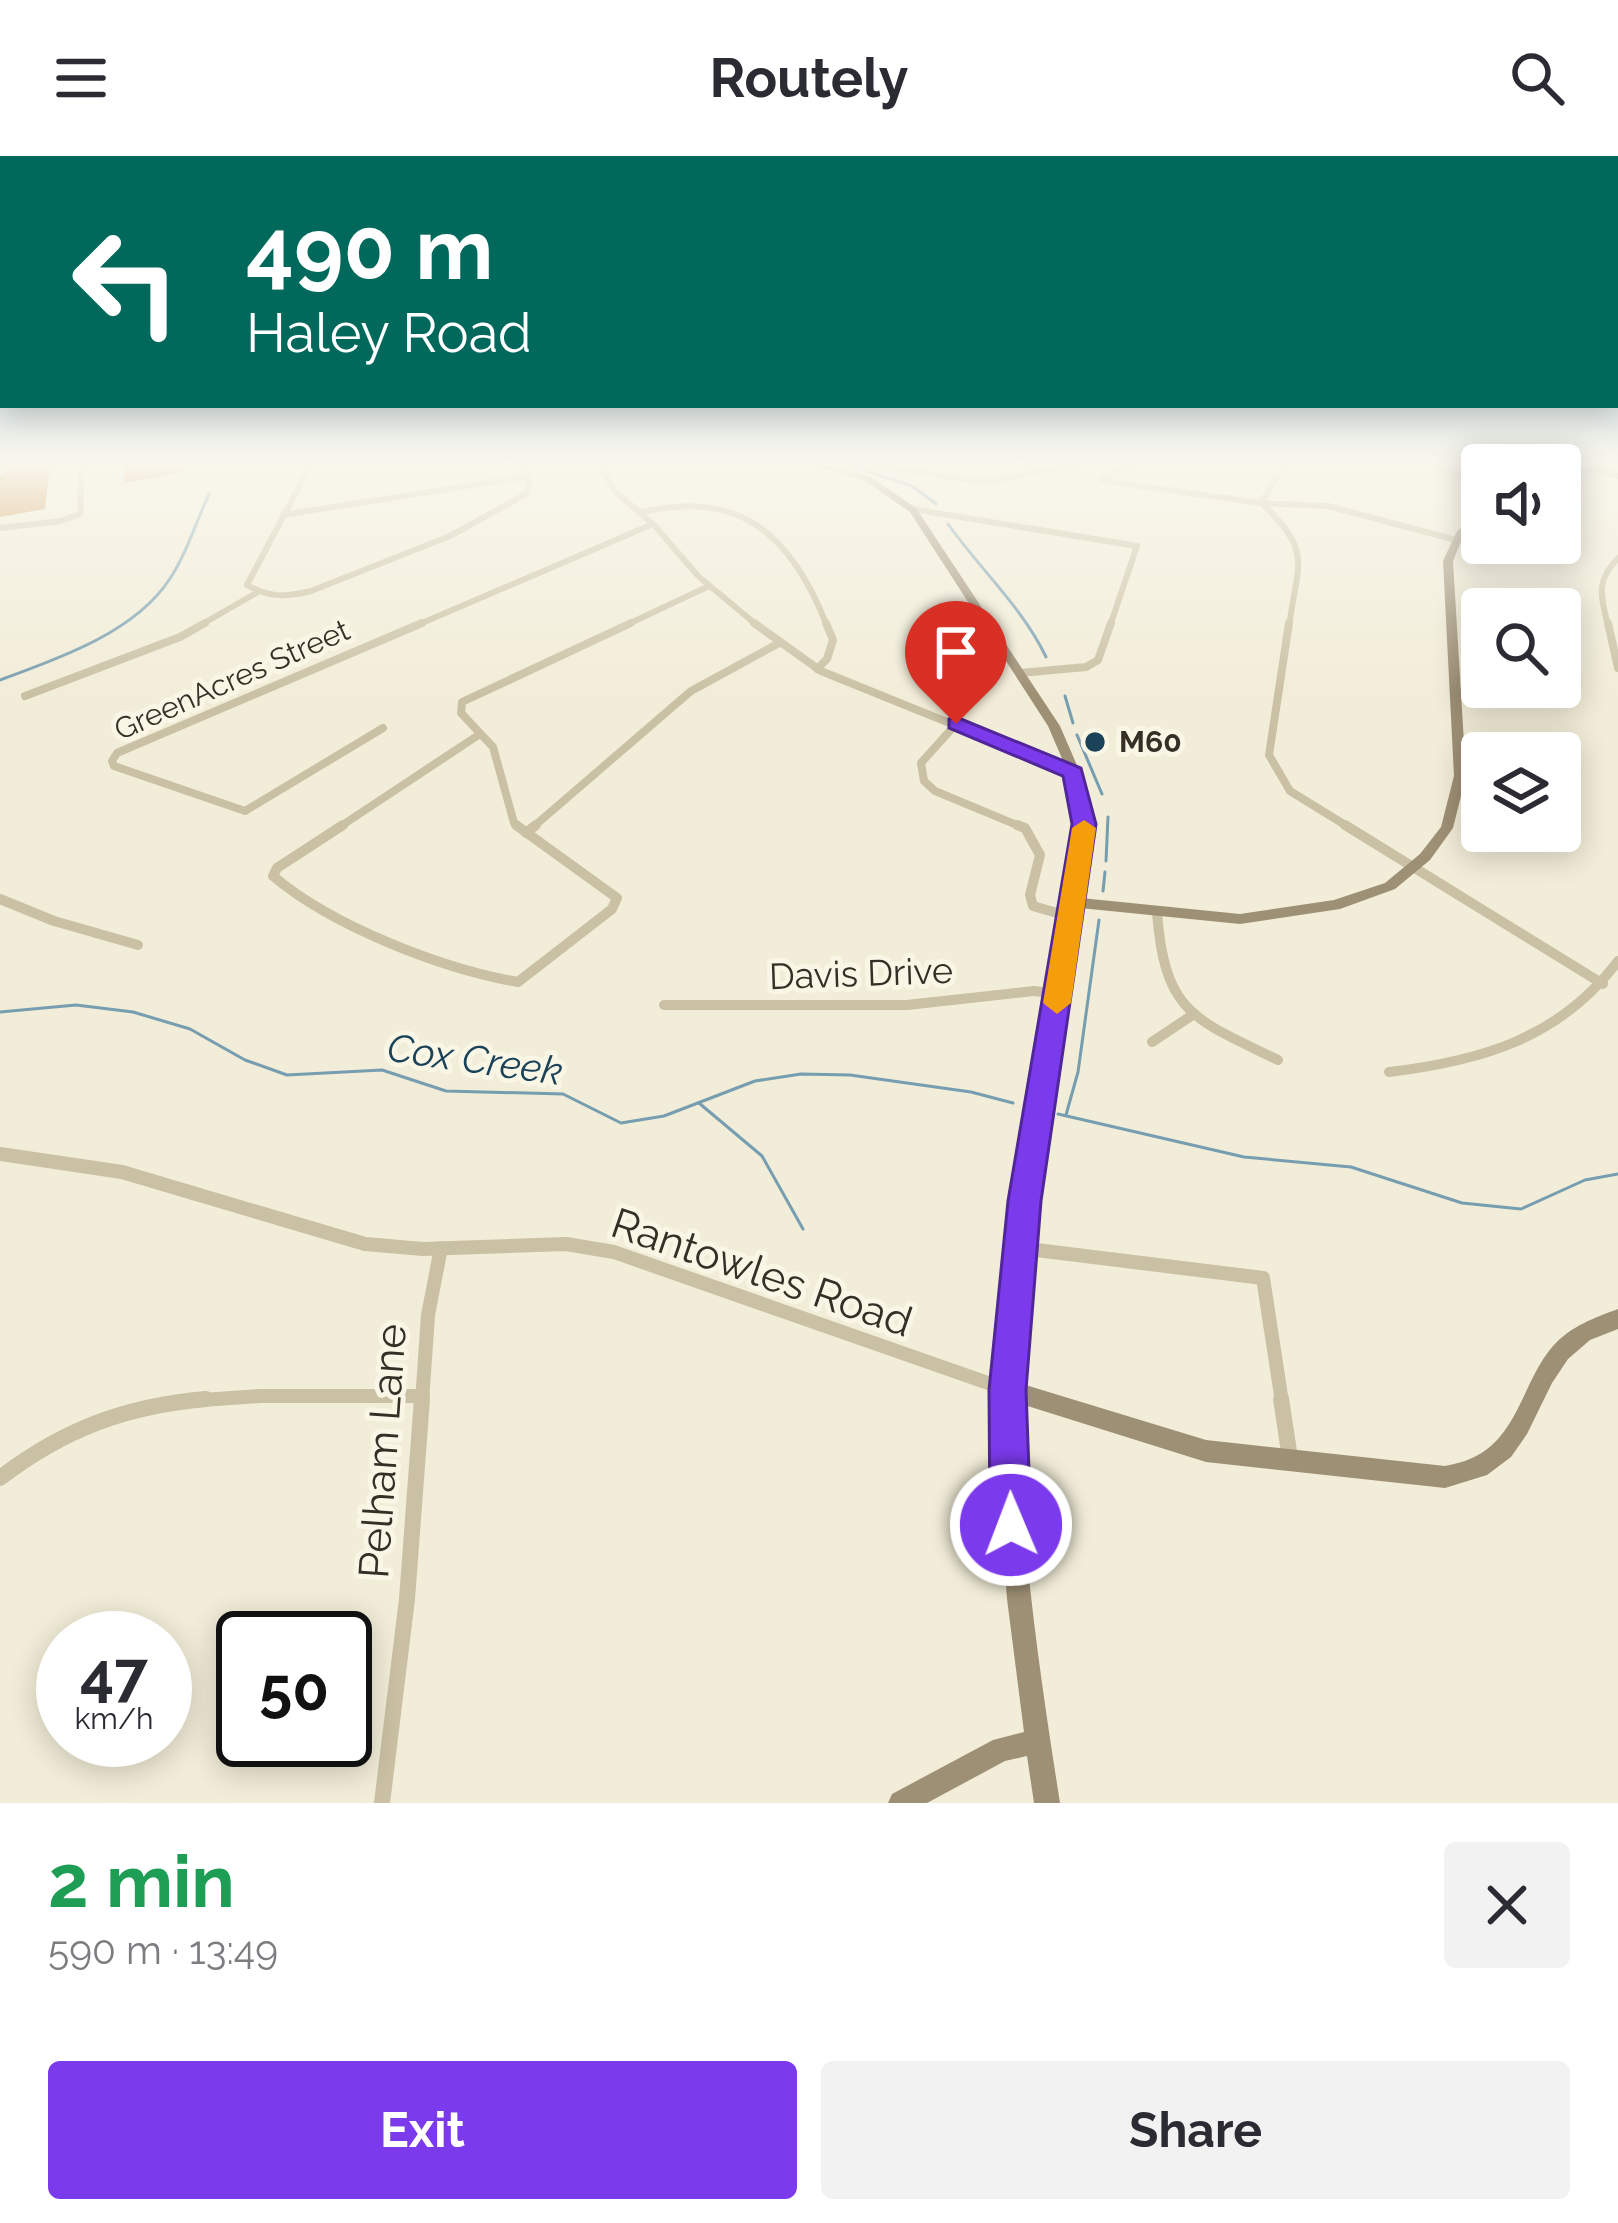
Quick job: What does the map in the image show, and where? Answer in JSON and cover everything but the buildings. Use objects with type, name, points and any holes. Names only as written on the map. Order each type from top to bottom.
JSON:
[{"type":"street","points":[[270,541],[247,585],[274,597],[307,592],[436,541]]},
{"type":"street","name":"GreenAcres Street","points":[[383,728],[245,812],[114,766],[112,761],[117,753],[613,541]]},
{"type":"street","points":[[668,541],[709,586],[817,668],[1073,772]]},
{"type":"street","points":[[777,541],[804,572],[833,640],[827,659],[817,668]]},
{"type":"street","points":[[933,541],[1067,751],[1084,824],[1020,1248],[1008,1390],[1011,1525],[1047,1803]]},
{"type":"street","points":[[1020,673],[1086,667],[1098,660],[1137,546],[1106,541]]},
{"type":"street","points":[[1296,541],[1300,550],[1269,755],[1290,791],[1603,985]]},
{"type":"street","points":[[956,724],[921,763],[924,781],[935,791],[1025,829],[1040,855],[1030,895],[1033,906],[1240,920],[1335,905],[1390,886],[1447,828],[1460,776],[1448,561],[1455,541]]},
{"type":"street","points":[[1618,558],[1602,575],[1599,586],[1618,668]]},
{"type":"street","points":[[480,734],[296,855],[273,876],[294,893],[431,957],[484,978],[518,982],[612,909],[616,898],[601,881],[514,823],[493,748],[461,713],[461,702],[709,586]]},
{"type":"street","points":[[25,696],[180,637],[258,592]]},
{"type":"street","points":[[526,832],[691,691],[779,643]]},
{"type":"street","points":[[0,899],[54,921],[138,945]]},
{"type":"street","points":[[1157,913],[1159,965],[1191,1016],[1278,1060]]},
{"type":"street","points":[[1388,1072],[1445,1067],[1503,1053],[1548,1030],[1603,985],[1618,961]]},
{"type":"street","name":"Davis Drive","points":[[664,1005],[907,1005],[1034,991],[1058,994]]},
{"type":"street","points":[[1152,1042],[1191,1016]]},
{"type":"street","name":"Rantowles Road","points":[[0,1154],[122,1172],[365,1244],[441,1248],[566,1244],[614,1252],[1008,1390]]},
{"type":"street","name":"Pelham Lane","points":[[382,1803],[407,1599],[428,1315],[441,1248]]},
{"type":"street","points":[[1020,1248],[1262,1278],[1290,1462]]},
{"type":"street","points":[[1008,1390],[1205,1451],[1422,1477],[1477,1471],[1510,1446],[1561,1349],[1588,1329],[1618,1319]]},
{"type":"street","points":[[0,1478],[33,1452],[103,1417],[195,1399],[423,1396]]},
{"type":"street","points":[[901,1803],[1002,1749],[1037,1742]]},
{"type":"waterway","points":[[0,680],[93,642],[136,615],[169,580],[189,541]]},
{"type":"waterway","points":[[962,541],[1013,605],[1046,657]]},
{"type":"waterway","points":[[1065,696],[1073,723]]},
{"type":"waterway","points":[[1077,735],[1102,794]]},
{"type":"waterway","points":[[1106,861],[1108,817]]},
{"type":"waterway","points":[[1103,891],[1105,872]]},
{"type":"waterway","points":[[1066,1115],[1078,1072],[1099,920]]},
{"type":"waterway","name":"Cox Creek","points":[[0,1012],[76,1005],[133,1012],[190,1029],[245,1060],[287,1075],[382,1070],[446,1091],[563,1094],[621,1123],[664,1116],[755,1081],[801,1074],[850,1075],[971,1092],[1013,1103]]},
{"type":"waterway","points":[[699,1103],[762,1156],[803,1229]]},
{"type":"waterway","name":"Cox Creek","points":[[1058,1114],[1244,1157],[1351,1167],[1462,1203],[1521,1209],[1585,1180],[1618,1174]]},
{"type":"slow traffic","points":[[1057,1003],[1084,828]]},
{"type":"place","name":"M60","points":[[1095,742]]},
{"type":"route","points":[[956,724],[1073,772],[1084,824],[1024,1201],[1008,1390],[1011,1525]]}]
